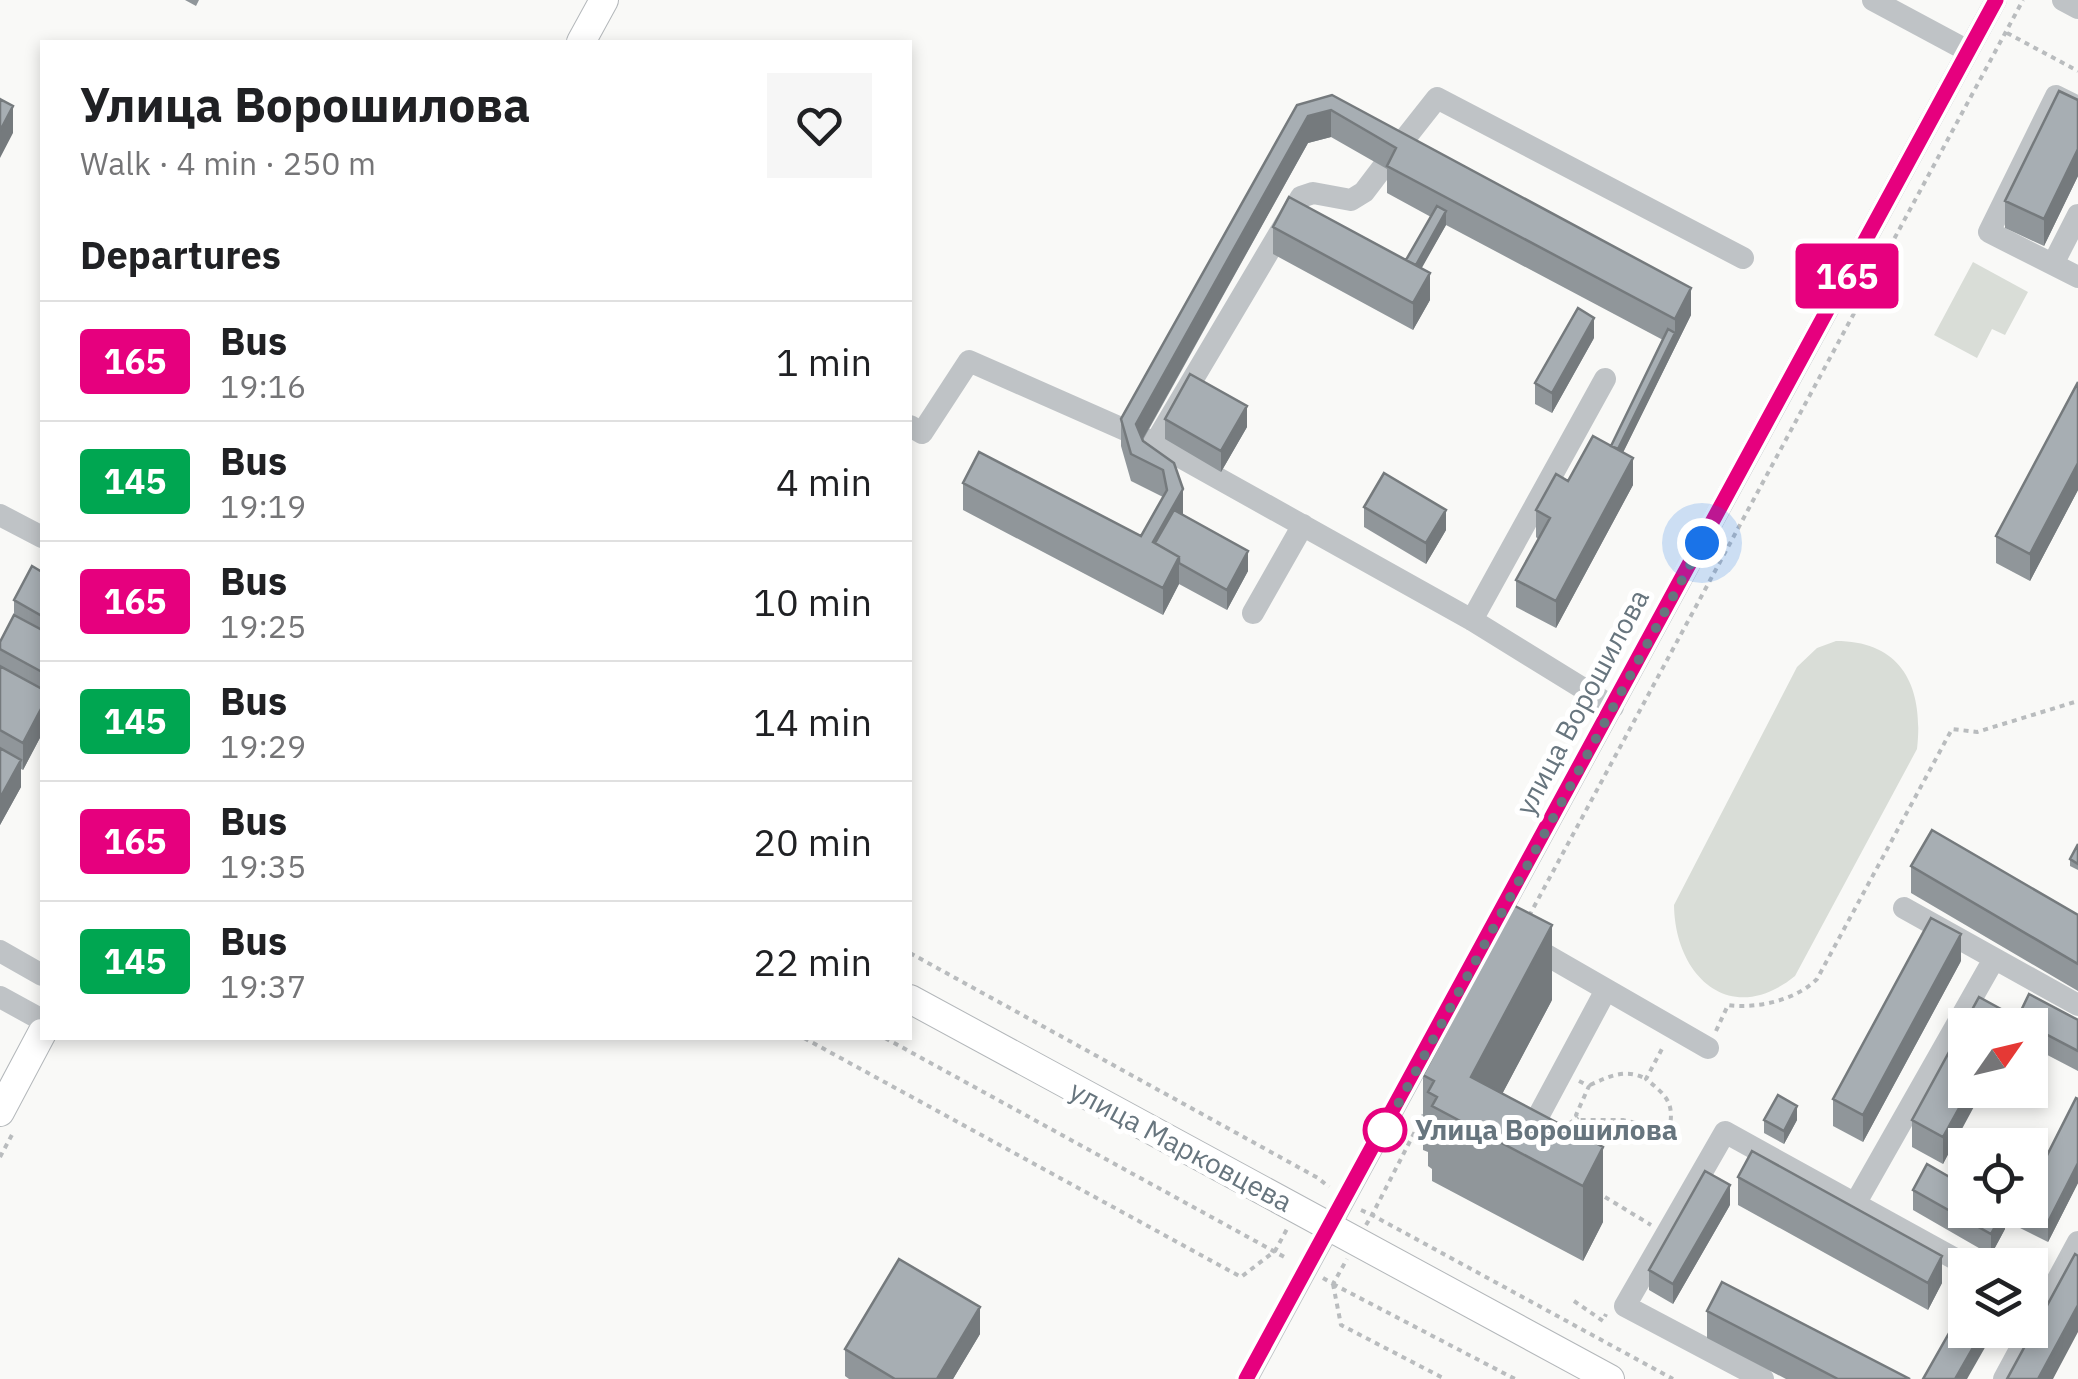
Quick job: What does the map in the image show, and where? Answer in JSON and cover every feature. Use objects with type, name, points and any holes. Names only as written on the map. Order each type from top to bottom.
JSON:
[{"type":"main road","points":[[581,40],[604,0]]},
{"type":"main road","name":"улица Марковцева","points":[[912,1000],[1610,1379]]},
{"type":"main road","points":[[0,1112],[40,1037]]},
{"type":"street","points":[[1873,0],[1968,52]]},
{"type":"street","name":"улица Ворошилова","points":[[1246,1379],[1996,0]]},
{"type":"street","points":[[2064,0],[2078,8]]},
{"type":"street","points":[[2078,106],[2056,96],[1989,232],[2078,276]]},
{"type":"street","points":[[1155,443],[1301,197],[1312,193],[1351,200],[1364,192],[1437,98],[1743,258]]},
{"type":"street","points":[[2053,264],[2078,215]]},
{"type":"street","points":[[912,427],[922,434],[968,361],[1155,443],[1472,620],[1613,708]]},
{"type":"street","points":[[1472,620],[1605,380]]},
{"type":"street","points":[[0,515],[40,536]]},
{"type":"street","points":[[1253,614],[1302,525]]},
{"type":"street","points":[[1904,908],[2078,1005]]},
{"type":"street","points":[[1495,926],[1708,1048]]},
{"type":"street","points":[[0,951],[40,973]]},
{"type":"street","points":[[1856,1204],[1994,959]]},
{"type":"street","points":[[1536,1159],[1520,1150],[1606,990]]},
{"type":"street","points":[[0,996],[40,1019]]},
{"type":"street","points":[[1763,1379],[1625,1306],[1725,1132],[1948,1255]]},
{"type":"street","points":[[2048,1286],[2078,1242]]},
{"type":"street","points":[[2004,1379],[2017,1348]]},
{"type":"path","points":[[1517,938],[2022,0]]},
{"type":"path","points":[[2005,32],[2078,71]]},
{"type":"path","points":[[1708,1048],[1728,1005],[1750,1008],[1775,1001],[1807,989],[1817,979],[1952,728],[1976,732],[2078,701]]},
{"type":"path","points":[[912,954],[1318,1178],[1346,1201],[1673,1379]]},
{"type":"path","points":[[1646,1080],[1673,1028]]},
{"type":"path","points":[[808,1040],[1241,1278],[1274,1252]]},
{"type":"path","points":[[889,1040],[1307,1270],[1515,1379]]},
{"type":"path","points":[[1561,1073],[1588,1086]]},
{"type":"path","points":[[1536,1159],[1552,1137],[1578,1118],[1623,1120],[1668,1131],[1673,1113],[1665,1095],[1646,1080],[1636,1074],[1616,1073],[1588,1086],[1578,1118]]},
{"type":"path","points":[[1426,1111],[1334,1284],[1342,1325],[1445,1379]]},
{"type":"path","points":[[1585,1153],[1613,1136],[1623,1120]]},
{"type":"path","points":[[1604,1197],[1652,1225]]},
{"type":"path","points":[[1574,1302],[1602,1321],[1611,1305]]},
{"type":"shaded area","points":[[1973,262],[2028,292],[2005,335],[1992,329],[1977,358],[1934,335]]},
{"type":"shaded area","points":[[1836,641],[1878,649],[1904,672],[1917,706],[1917,749],[1795,976],[1771,991],[1749,997],[1729,995],[1711,987],[1684,954],[1674,905],[1797,667],[1817,648]]},
{"type":"building","points":[[2059,91],[2078,100],[2078,149],[2044,219],[2005,201]]},
{"type":"building","points":[[1332,95],[1691,288],[1675,319],[1387,166],[1396,148],[1331,110],[1308,116],[1136,424],[1143,441],[1174,463],[1183,489],[1153,542],[1179,557],[1163,588],[963,483],[979,452],[1141,536],[1167,490],[1163,470],[1131,454],[1121,419],[1297,105]]},
{"type":"building","points":[[0,99],[13,106],[0,131]]},
{"type":"building","points":[[1289,197],[1430,273],[1413,303],[1273,227]]},
{"type":"building","points":[[1437,206],[1446,211],[1416,265],[1406,260]]},
{"type":"building","points":[[1578,308],[1594,318],[1552,393],[1535,383]]},
{"type":"building","points":[[1668,329],[1675,333],[1618,449],[1611,446]]},
{"type":"building","points":[[1190,374],[1247,406],[1221,451],[1165,419]]},
{"type":"building","points":[[2078,382],[2078,463],[2030,554],[1996,536]]},
{"type":"building","points":[[1593,436],[1633,458],[1556,601],[1516,580],[1550,518],[1536,510],[1556,474],[1568,481]]},
{"type":"building","points":[[1384,473],[1446,510],[1426,543],[1364,507]]},
{"type":"building","points":[[1174,510],[1248,551],[1227,590],[1179,563],[1179,557],[1155,543]]},
{"type":"building","points":[[32,566],[40,571],[40,615],[14,600]]},
{"type":"building","points":[[14,615],[40,629],[40,671],[0,649]]},
{"type":"building","points":[[0,666],[40,688],[40,711],[23,743],[0,730]]},
{"type":"building","points":[[0,748],[21,760],[0,798]]},
{"type":"building","points":[[1932,830],[2078,915],[2078,964],[1911,866]]},
{"type":"building","points":[[2078,844],[2078,864],[2070,859]]},
{"type":"building","points":[[1513,905],[1552,925],[1471,1077],[1603,1147],[1583,1186],[1432,1106],[1437,1097],[1428,1092],[1434,1081],[1423,1075]]},
{"type":"building","points":[[1931,918],[1961,934],[1863,1115],[1833,1099]]},
{"type":"building","points":[[2029,994],[2078,1020],[2078,1051],[2048,1035],[2048,1008],[2022,1008]]},
{"type":"building","points":[[1979,997],[1999,1008],[1973,1008]]},
{"type":"building","points":[[1948,1054],[1948,1108],[1959,1108],[1943,1137],[1912,1120]]},
{"type":"building","points":[[1778,1095],[1797,1106],[1784,1131],[1764,1120]]},
{"type":"building","points":[[2078,1099],[2078,1163],[2048,1222],[2048,1153]]},
{"type":"building","points":[[1752,1151],[1942,1256],[1928,1283],[1738,1177]]},
{"type":"building","points":[[1927,1164],[1948,1176],[1948,1210],[1913,1190]]},
{"type":"building","points":[[1705,1171],[1730,1185],[1673,1284],[1649,1270]]},
{"type":"building","points":[[2075,1254],[2078,1305],[2038,1379],[2007,1379],[2024,1348],[2048,1348],[2048,1304]]},
{"type":"building","points":[[899,1259],[980,1307],[937,1379],[895,1379],[845,1349]]},
{"type":"building","points":[[1722,1282],[1910,1379],[1838,1379],[1707,1311]]},
{"type":"building","points":[[1948,1335],[1948,1348],[1973,1348],[1955,1379],[1923,1379]]},
{"type":"bus line","name":"165","points":[[1246,1379],[1996,0]]},
{"type":"place","name":"Улица Ворошилова","points":[[1385,1130]]},
{"type":"route","points":[[1385,1130],[1702,543]]}]
